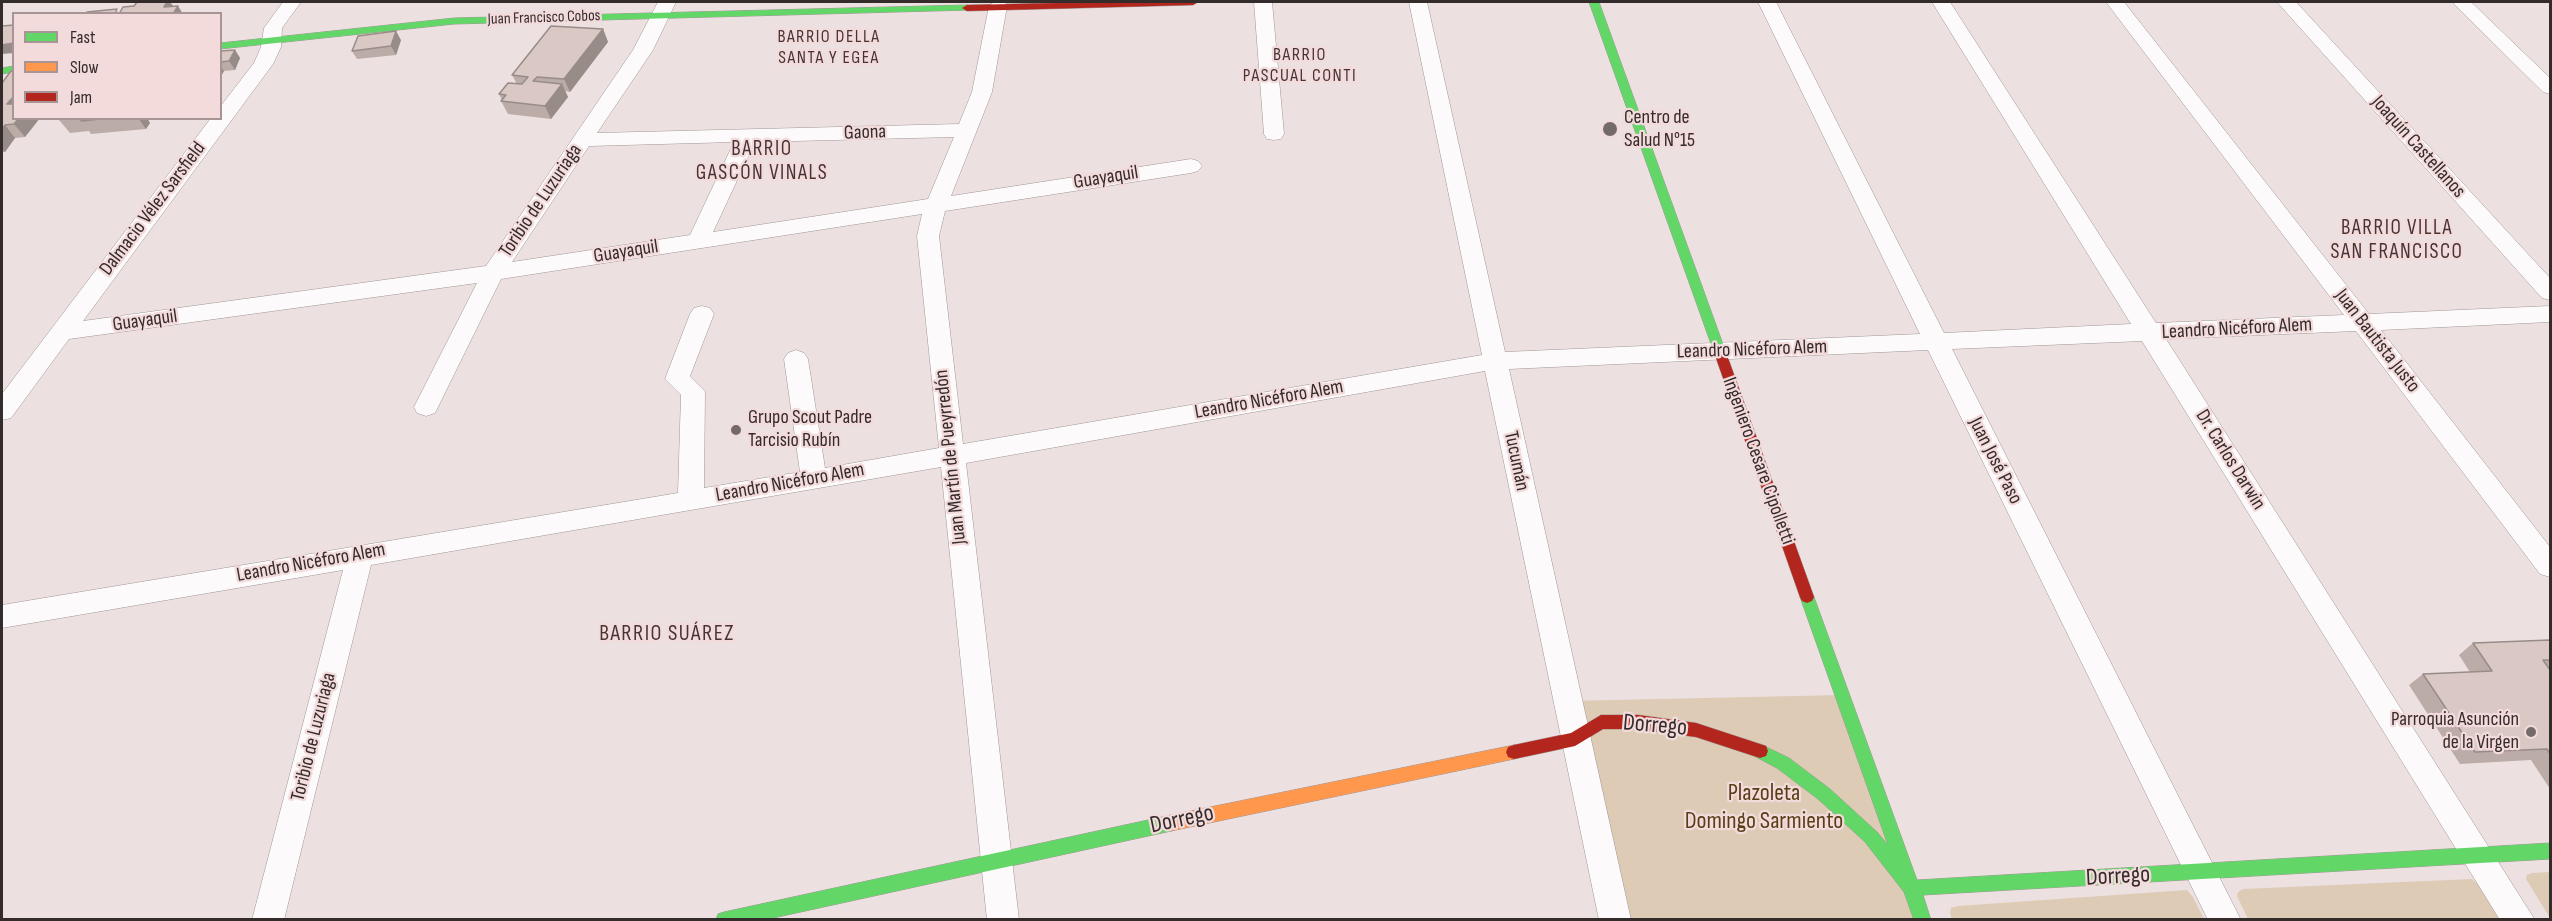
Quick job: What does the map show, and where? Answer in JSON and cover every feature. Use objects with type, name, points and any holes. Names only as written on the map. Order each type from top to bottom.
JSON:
[{"type":"street","name":"Dalmacio Vélez Sarsfield","points":[[222,117],[262,64],[273,40],[273,28],[292,2]]},
{"type":"street","name":"Juan Francisco Cobos","points":[[222,46],[435,22],[664,8],[1193,2]]},
{"type":"street","points":[[1263,2],[1274,134]]},
{"type":"street","name":"Tucumán","points":[[1418,2],[1615,920]]},
{"type":"street","name":"Ingeniero Cesare Cipolletti","points":[[1594,2],[1923,920]]},
{"type":"street","name":"Juan José Paso","points":[[1767,2],[2225,920]]},
{"type":"street","name":"Dr. Carlos Darwin","points":[[1941,2],[2519,920]]},
{"type":"street","name":"Juan Bautista Justo","points":[[2115,2],[2550,566]]},
{"type":"street","name":"Joaquín Castellanos","points":[[2286,2],[2550,292]]},
{"type":"street","points":[[2461,2],[2550,88]]},
{"type":"street","name":"Juan Martín de Pueyrredón","points":[[998,6],[982,92],[929,224],[928,247],[1003,920]]},
{"type":"street","name":"Toribio de Luzuriaga","points":[[426,407],[493,273],[643,50],[664,8]]},
{"type":"street","name":"Dalmacio Vélez Sarsfield","points":[[2,411],[220,120]]},
{"type":"street","name":"Gaona","points":[[581,140],[968,130]]},
{"type":"street","points":[[698,241],[747,136]]},
{"type":"street","name":"Guayaquil","points":[[60,332],[493,273],[1191,166]]},
{"type":"street","points":[[691,501],[693,391],[677,379],[702,314]]},
{"type":"street","name":"Leandro Nicéforo Alem","points":[[2,616],[691,501],[1495,361],[2550,314]]},
{"type":"street","points":[[796,359],[814,479]]},
{"type":"street","name":"Toribio de Luzuriaga","points":[[268,920],[360,555]]},
{"type":"street","name":"Dorrego","points":[[724,920],[996,859],[1575,739],[1601,722],[1638,722],[1696,730],[1749,746],[1783,764],[1824,794],[1871,837],[1912,888],[2550,851]]},
{"type":"green space","name":"Plazoleta Domingo Sarmiento","points":[[1842,695],[1923,919],[1615,919],[1567,701]]},
{"type":"green space","points":[[2550,872],[2550,918],[2526,879],[2527,875],[2532,873]]},
{"type":"green space","points":[[2472,879],[2480,886],[2500,919],[2248,919],[2237,896],[2238,892],[2243,889]]},
{"type":"green space","points":[[2187,890],[2204,919],[1952,920],[1950,913],[1951,908],[1958,906]]},
{"type":"building","points":[[137,2],[167,2],[164,7],[178,6],[174,12],[120,12],[123,7],[134,6]]},
{"type":"building","points":[[117,9],[116,12],[87,12]]},
{"type":"building","points":[[12,25],[12,43],[2,45],[2,26]]},
{"type":"building","points":[[551,26],[603,29],[564,79],[537,77],[533,81],[562,84],[545,106],[501,101],[506,95],[499,94],[508,83],[522,84],[528,77],[512,75]]},
{"type":"building","points":[[396,31],[391,46],[352,51],[358,36]]},
{"type":"building","points":[[235,50],[229,61],[222,62],[222,51]]},
{"type":"building","points":[[12,71],[12,98],[7,104],[12,104],[12,120],[17,120],[14,124],[5,125],[2,129],[2,83]]},
{"type":"building","points":[[2550,640],[2550,660],[2543,660],[2550,670],[2550,754],[2547,749],[2475,752],[2423,674],[2492,671],[2473,643]]},
{"type":"traffic: fast","points":[[1594,2],[1722,358]]},
{"type":"traffic: fast","points":[[222,46],[454,21],[967,8]]},
{"type":"traffic: fast","points":[[2,71],[12,69]]},
{"type":"traffic: fast","points":[[1807,597],[1923,920]]},
{"type":"traffic: fast","points":[[1760,751],[1783,763],[1824,794],[1871,837],[1912,888]]},
{"type":"traffic: fast","points":[[724,920],[1171,823]]},
{"type":"traffic: fast","points":[[1912,888],[2550,851]]},
{"type":"traffic: slow","points":[[1171,823],[1514,752]]},
{"type":"traffic: jam","points":[[967,8],[1193,2]]},
{"type":"traffic: jam","points":[[1722,358],[1807,597]]},
{"type":"traffic: jam","points":[[1514,752],[1575,739],[1601,722],[1638,722],[1696,730],[1760,751]]},
{"type":"place","name":"Centro de Salud N°15","points":[[1610,129]]},
{"type":"place","name":"Grupo Scout Padre Tarcisio Rubín","points":[[736,430]]},
{"type":"place","name":"Parroquia Asunción de la Virgen","points":[[2531,732]]},
{"type":"district","name":"BARRIO DELLA SANTA Y EGEA","points":[[829,47]]},
{"type":"district","name":"BARRIO PASCUAL CONTI","points":[[1300,65]]},
{"type":"district","name":"BARRIO GASCÓN VINALS","points":[[762,162]]},
{"type":"district","name":"BARRIO VILLA SAN FRANCISCO","points":[[2397,241]]},
{"type":"district","name":"BARRIO SUÁREZ","points":[[667,634]]}]
